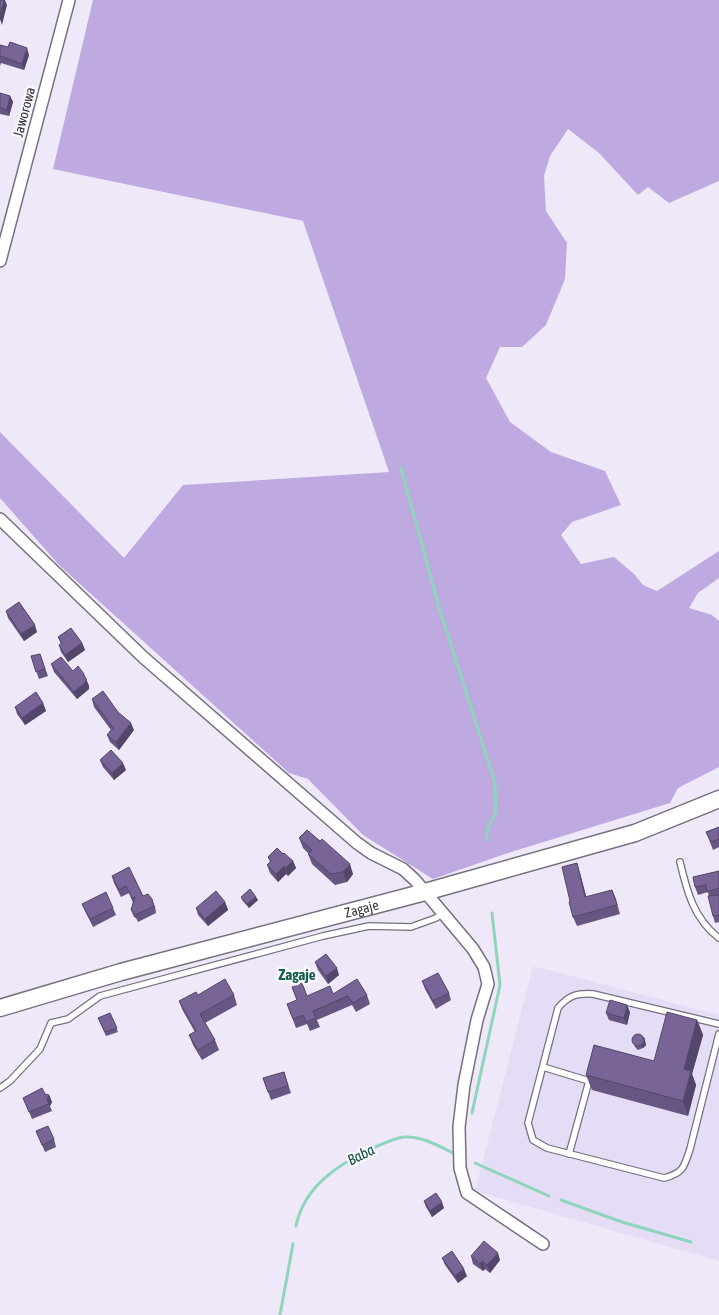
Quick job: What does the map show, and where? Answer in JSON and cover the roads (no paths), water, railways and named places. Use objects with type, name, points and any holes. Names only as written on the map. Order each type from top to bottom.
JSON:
[{"type":"main road","name":"Zagaje","points":[[0,1008],[122,972],[425,892],[635,833],[719,799]]},
{"type":"street","name":"Jaworowa","points":[[0,261],[69,0]]},
{"type":"street","points":[[0,518],[143,657],[357,843],[371,853],[403,869],[473,949],[484,967],[488,984],[473,1035],[462,1100],[459,1127],[460,1168],[467,1193],[543,1244]]},
{"type":"lane","points":[[680,862],[688,895],[696,913],[708,929],[719,938]]},
{"type":"lane","points":[[0,1088],[10,1081],[40,1049],[50,1023],[68,1019],[100,996],[323,936],[369,926],[411,927],[436,918],[443,913]]},
{"type":"lane","points":[[719,1024],[593,994],[577,993],[565,999],[558,1008],[528,1123],[533,1140],[546,1148],[664,1178],[677,1175],[685,1164],[690,1149],[719,1034]]},
{"type":"lane","points":[[543,1067],[589,1081],[569,1154]]},
{"type":"waterway","points":[[401,468],[439,607],[495,783],[496,812],[488,828],[486,840]]},
{"type":"waterway","points":[[472,1113],[500,985],[492,913]]},
{"type":"waterway","name":"Baba","points":[[296,1226],[300,1212],[314,1189],[334,1170],[371,1149],[396,1139],[411,1137],[430,1142],[455,1154]]},
{"type":"waterway","name":"Baba","points":[[475,1163],[549,1196]]},
{"type":"waterway","name":"Baba","points":[[561,1200],[622,1222],[691,1242]]},
{"type":"waterway","name":"Baba","points":[[280,1315],[293,1244]]},
{"type":"district","name":"Zagaje","points":[[297,975]]}]
